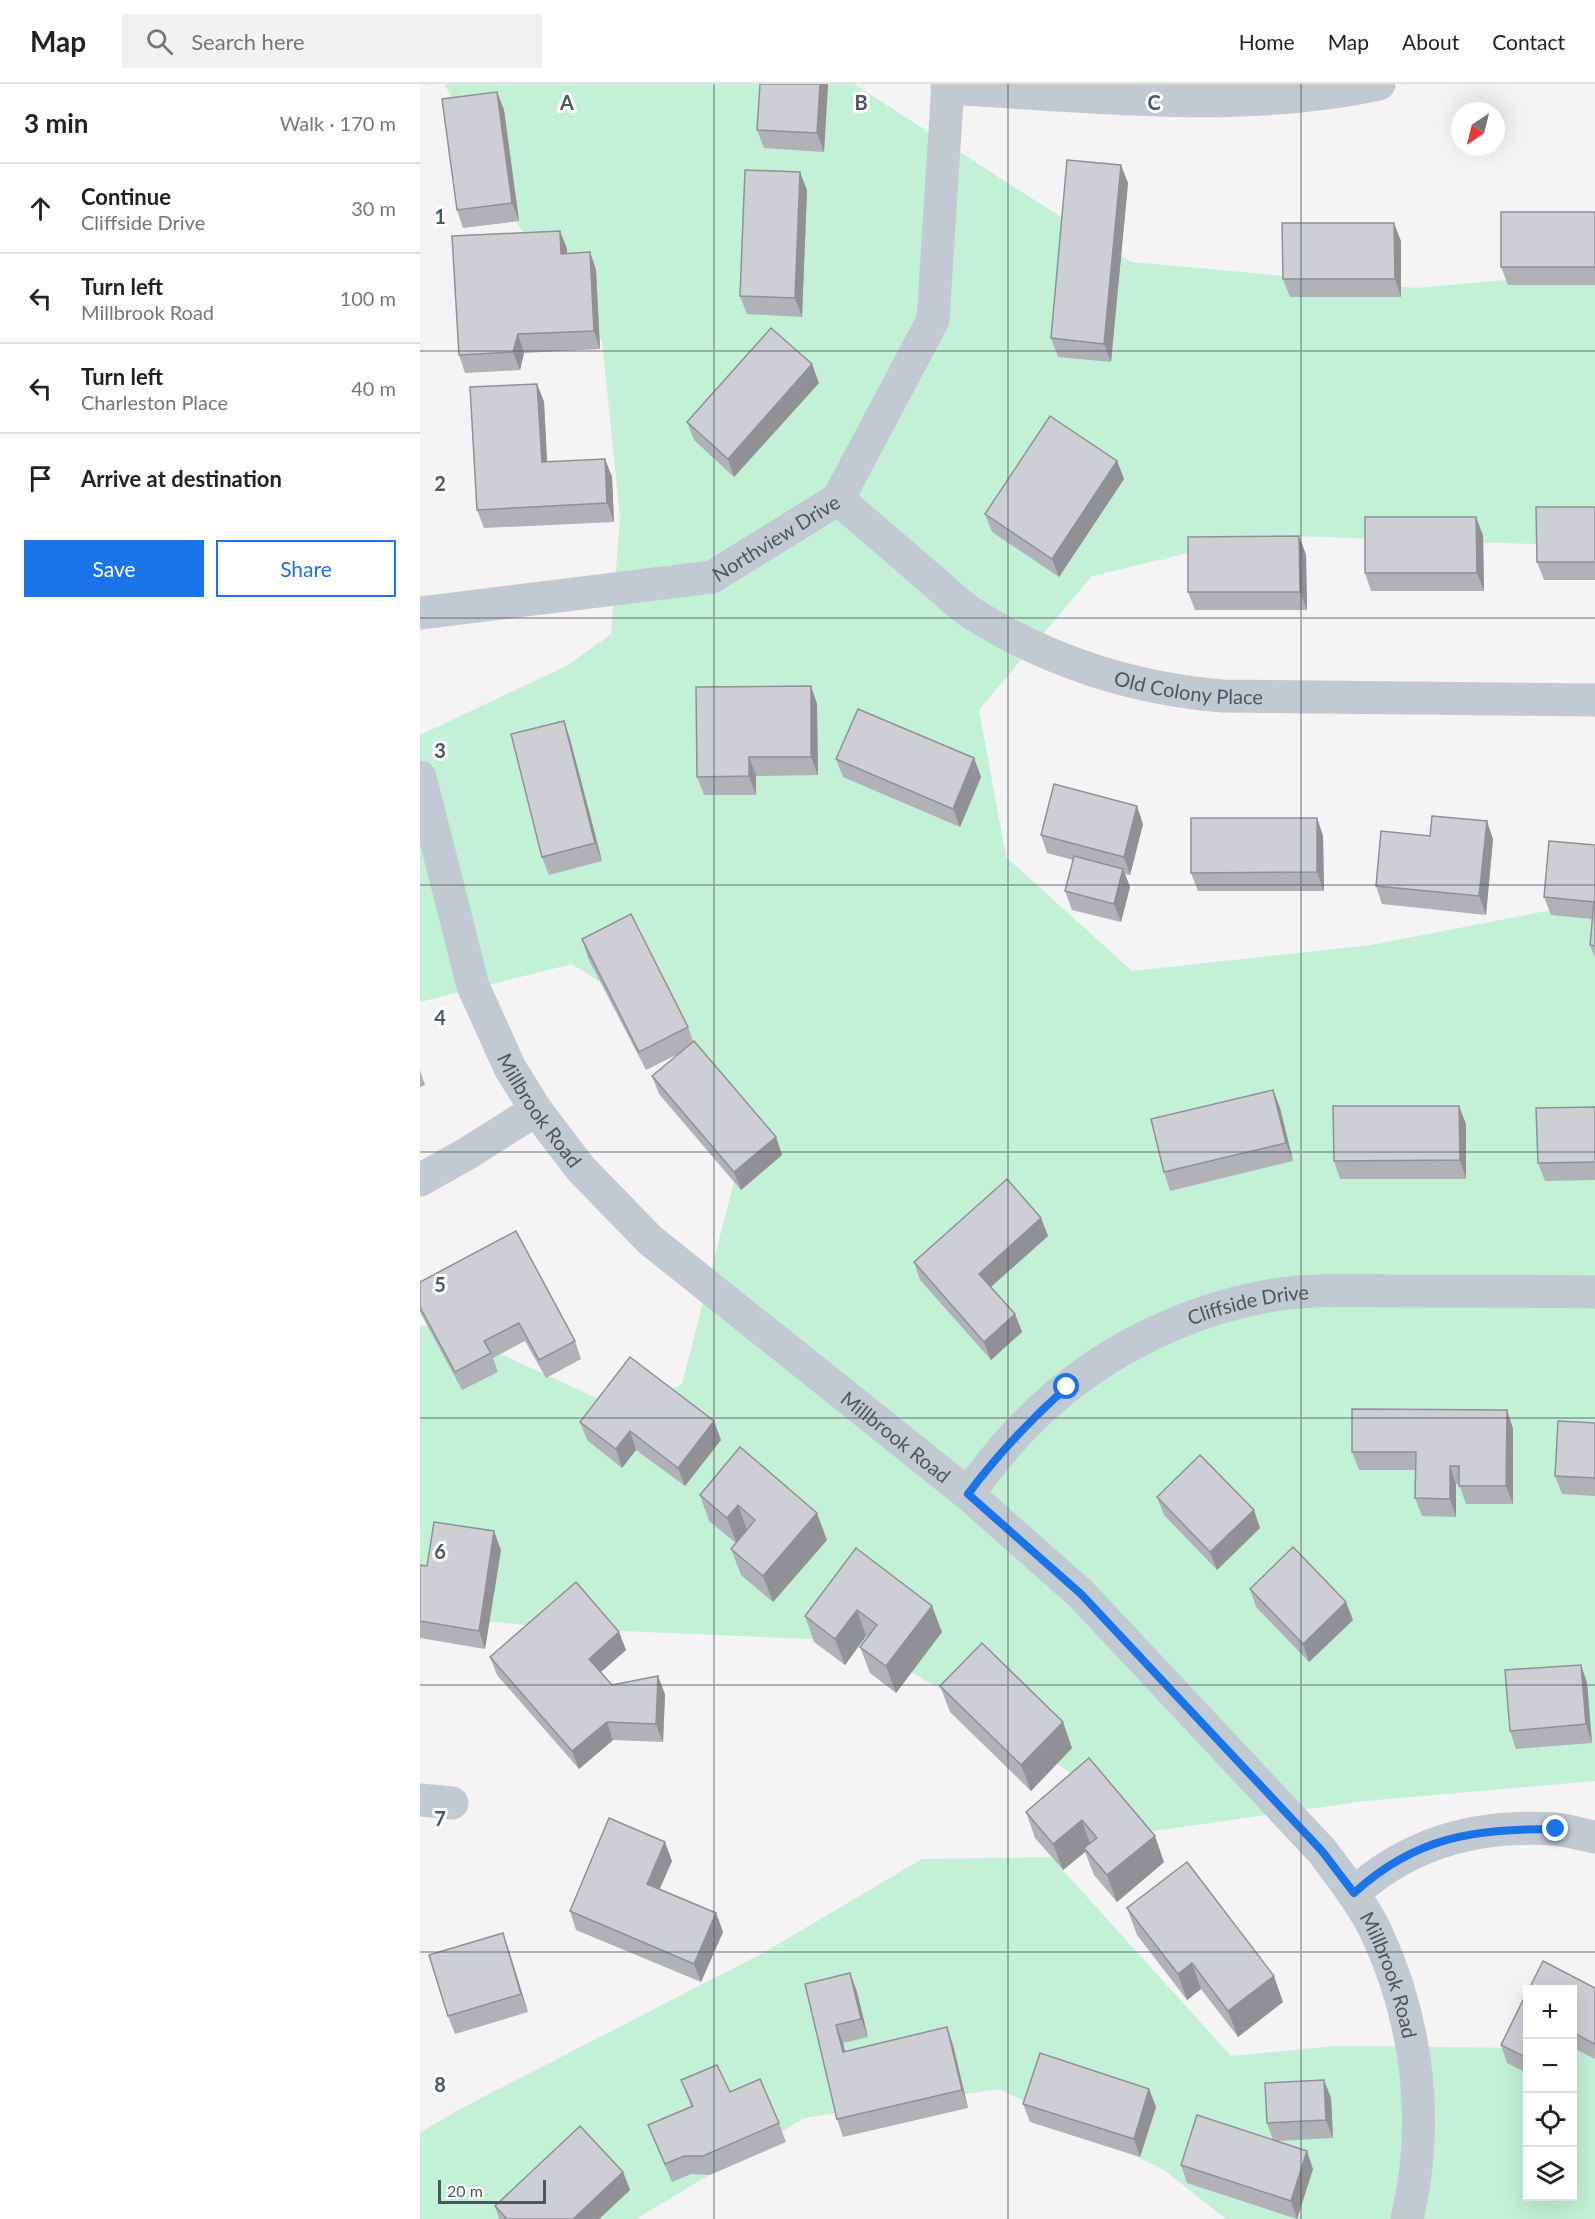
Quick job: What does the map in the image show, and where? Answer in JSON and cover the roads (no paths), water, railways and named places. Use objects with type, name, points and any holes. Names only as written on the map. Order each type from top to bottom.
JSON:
[{"type":"street","points":[[947,86],[1139,98],[1262,100],[1336,93],[1379,84]]},
{"type":"street","name":"Northview Drive","points":[[420,613],[712,577],[838,499],[933,320],[947,86]]},
{"type":"street","name":"Old Colony Place","points":[[838,499],[968,611],[1020,640],[1078,666],[1126,681],[1223,696],[1595,700]]},
{"type":"street","name":"Millbrook Road","points":[[420,777],[473,986],[510,1068],[536,1110],[581,1169],[650,1240],[968,1494],[1081,1594],[1322,1851],[1354,1893],[1376,1933],[1395,1979],[1414,2050],[1420,2125],[1412,2198],[1407,2219]]},
{"type":"street","points":[[420,1180],[536,1110]]},
{"type":"street","name":"Cliffside Drive","points":[[968,1494],[996,1456],[1023,1427],[1067,1387],[1107,1358],[1173,1324],[1220,1307],[1268,1296],[1317,1290],[1595,1292]]},
{"type":"street","points":[[420,1800],[452,1803]]},
{"type":"street","points":[[1354,1893],[1411,1852],[1458,1836],[1506,1829],[1556,1829],[1595,1837]]}]
